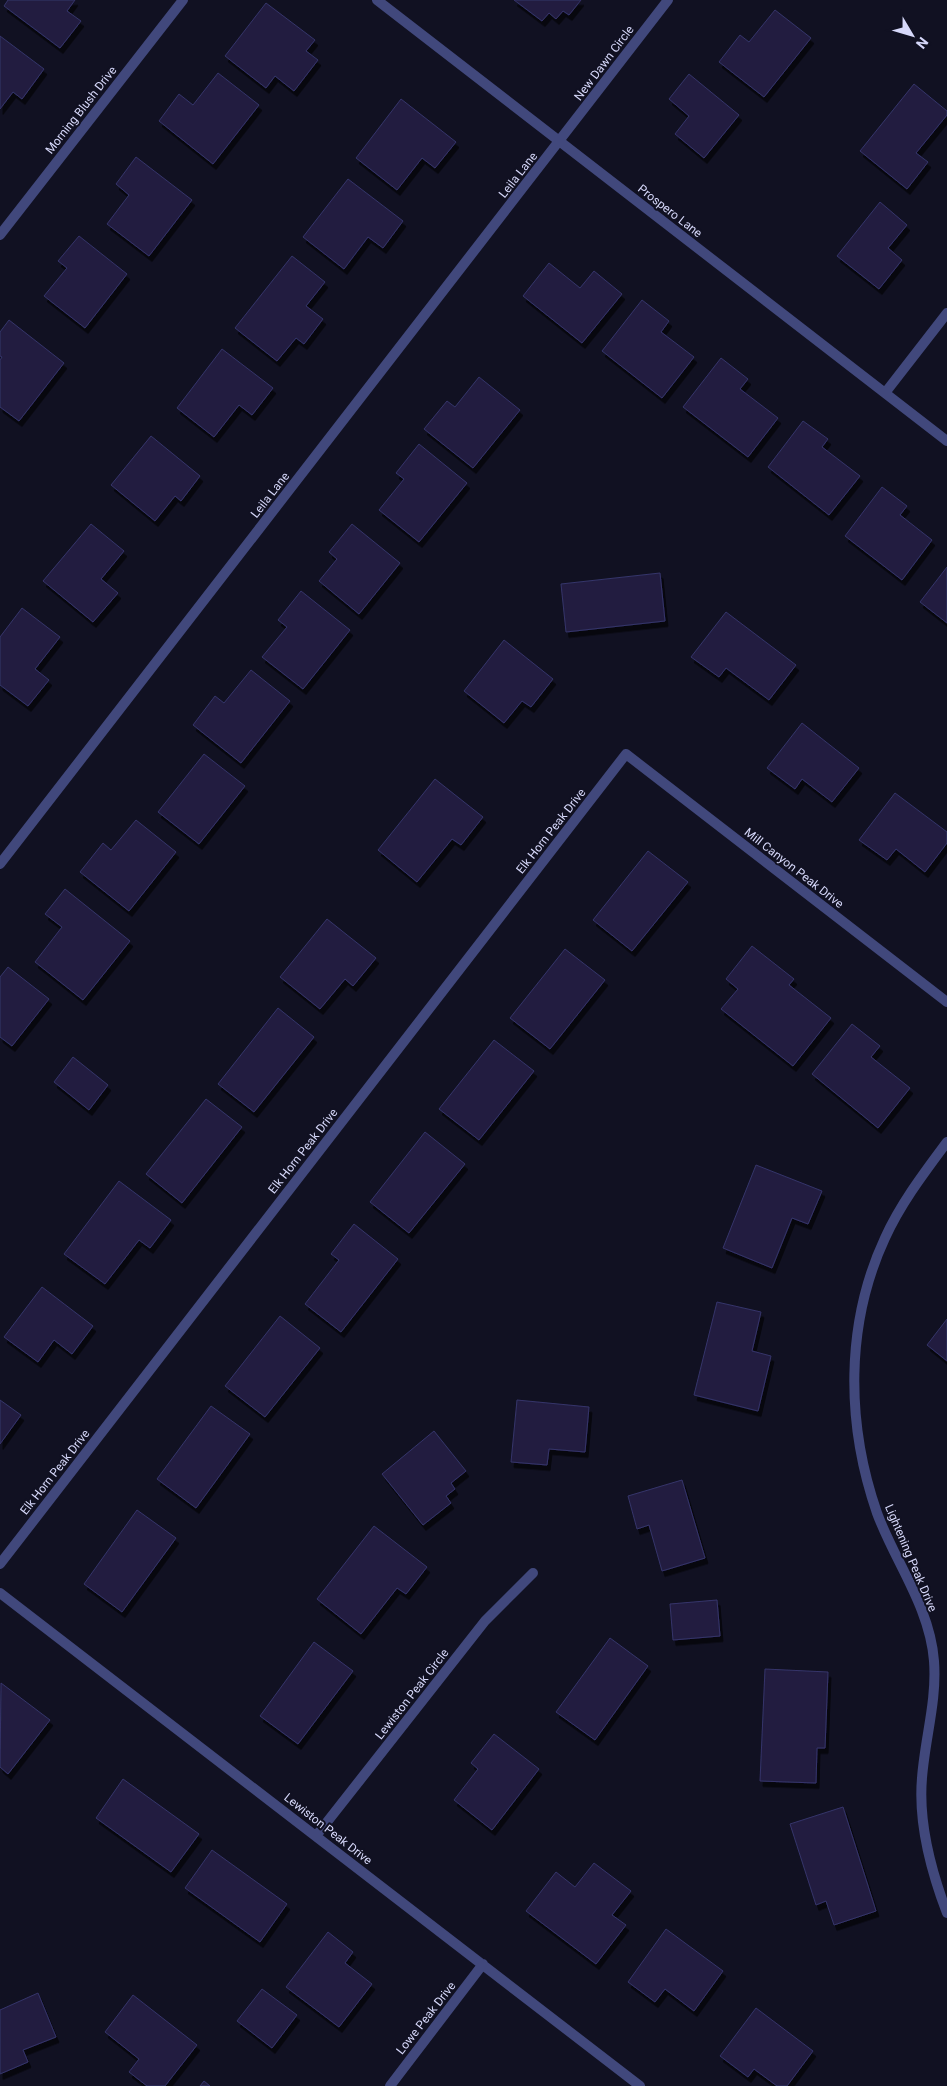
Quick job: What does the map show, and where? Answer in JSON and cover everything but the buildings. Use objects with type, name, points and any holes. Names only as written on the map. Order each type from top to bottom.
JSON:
[{"type":"street","name":"Morning Blush Drive","points":[[0,235],[183,0]]},
{"type":"street","name":"Prospero Lane","points":[[377,0],[947,441]]},
{"type":"street","name":"New Dawn Circle","points":[[560,142],[668,0]]},
{"type":"street","name":"Leila Lane","points":[[0,864],[560,142]]},
{"type":"street","points":[[885,393],[947,313]]},
{"type":"street","name":"Mill Canyon Peak Drive","points":[[626,754],[947,1002]]},
{"type":"street","name":"Elk Horn Peak Drive","points":[[0,1564],[626,754]]},
{"type":"street","name":"Lightening Peak Drive","points":[[947,1142],[915,1185],[885,1239],[864,1300],[855,1349],[854,1399],[861,1455],[877,1513],[923,1613],[934,1660],[933,1708],[921,1779],[924,1833],[936,1884],[947,1913]]},
{"type":"street","name":"Lewiston Peak Circle","points":[[316,1836],[485,1621],[533,1573]]},
{"type":"street","name":"Lewiston Peak Drive","points":[[0,1593],[640,2086]]},
{"type":"street","name":"Lowe Peak Drive","points":[[390,2086],[483,1964]]}]
